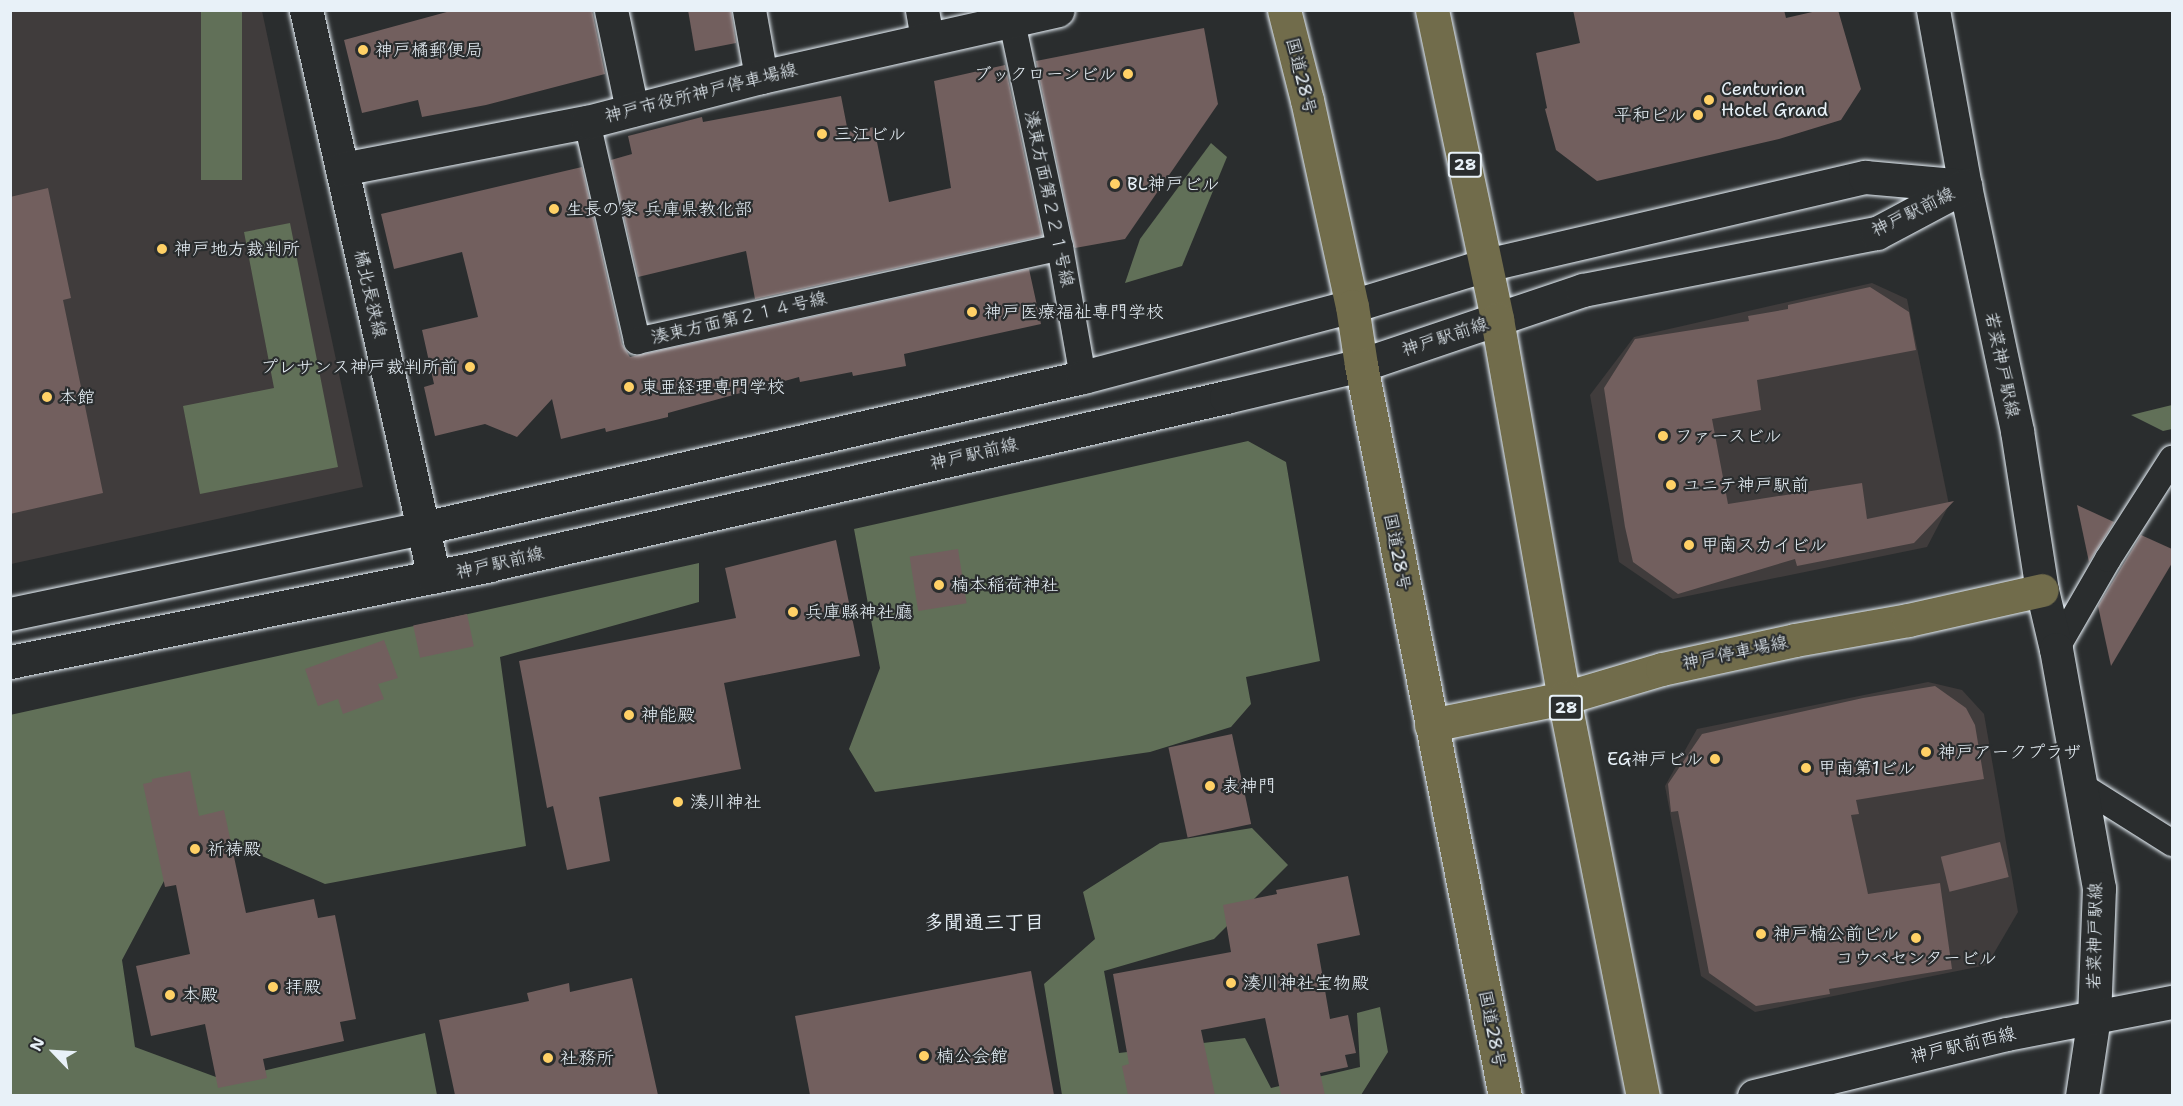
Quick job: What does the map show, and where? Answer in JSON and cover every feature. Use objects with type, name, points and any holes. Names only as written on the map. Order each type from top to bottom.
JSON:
[{"type":"main road","name":"国道28号","points":[[1284,10],[1307,100],[1352,306],[1360,365],[1505,1095]]},
{"type":"main road","name":"28","points":[[1432,10],[1497,320],[1564,698],[1643,1095]]},
{"type":"main road","name":"神戸停車場線","points":[[1431,725],[1564,698],[1662,669],[1796,640],[1908,620],[2042,590]]},
{"type":"street","name":"橘北長狭線","points":[[306,10],[434,577]]},
{"type":"street","points":[[611,10],[632,110]]},
{"type":"street","points":[[749,10],[761,76]]},
{"type":"street","name":"神戸市役所神戸停車場線","points":[[342,169],[587,122],[761,76],[925,24],[1012,22],[1058,10]]},
{"type":"street","name":"若菜神戸駅線","points":[[1933,10],[1965,186],[2017,431],[2042,590],[2056,649],[2099,888],[2094,1017],[2082,1095]]},
{"type":"street","name":"神戸駅前線","points":[[10,614],[423,528],[1083,377],[1352,306],[1486,265],[1865,177],[1965,186]]},
{"type":"street","name":"神戸駅前線","points":[[10,662],[434,577],[1360,365],[1583,290],[1877,233],[1965,186]]},
{"type":"street","name":"神戸駅前西線","points":[[1754,1095],[2007,1034],[2172,1002]]},
{"type":"lane","name":"湊東方面第２２１号線","points":[[1012,22],[1060,246],[1083,377]]},
{"type":"lane","name":"湊東方面第２１４号線","points":[[587,122],[637,341],[1060,246]]},
{"type":"lane","points":[[2056,649],[2108,559],[2172,459]]},
{"type":"lane","points":[[2080,785],[2172,843]]},
{"type":"shaded area","name":"神戸地方裁判所","points":[[10,11],[262,11],[363,487],[11,564]]},
{"type":"shaded area","points":[[1872,283],[1907,299],[1949,505],[1927,547],[1673,599],[1619,562],[1590,395],[1634,337]]},
{"type":"shaded area","points":[[1928,682],[1962,690],[1984,714],[2018,912],[1987,965],[1755,1012],[1701,976],[1665,786],[1697,729]]},
{"type":"green space","points":[[201,11],[242,11],[242,180],[201,180]]},
{"type":"green space","points":[[1211,143],[1227,157],[1182,266],[1125,283],[1140,239]]},
{"type":"green space","points":[[290,223],[338,467],[200,494],[183,406],[274,388],[244,232]]},
{"type":"green space","points":[[2172,405],[2172,429],[2163,431],[2131,415]]},
{"type":"green space","points":[[1248,441],[1286,462],[1320,661],[1246,677],[1251,704],[1231,727],[1150,752],[875,792],[849,749],[880,668],[854,529]]},
{"type":"green space","points":[[699,563],[699,602],[500,657],[526,846],[325,884],[228,841],[181,849],[122,960],[135,1047],[224,1080],[425,1033],[437,1095],[11,1095],[10,715]]},
{"type":"green space","points":[[1252,828],[1288,865],[1214,939],[1104,971],[1119,1053],[1245,1038],[1271,1088],[1360,1067],[1357,1013],[1380,1007],[1388,1052],[1361,1095],[1062,1095],[1044,984],[1095,939],[1083,892],[1160,843]]},
{"type":"building","points":[[454,10],[592,10],[605,74],[486,105],[422,117],[418,100],[362,113],[344,40]]},
{"type":"building","points":[[688,10],[731,10],[736,43],[695,51]]},
{"type":"building","points":[[1573,10],[1784,10],[1786,18],[1821,10],[1838,10],[1861,89],[1841,120],[1779,139],[1597,181],[1556,150],[1545,109],[1547,108],[1536,53],[1580,43]]},
{"type":"building","points":[[1204,28],[1218,104],[1125,239],[1075,248],[1036,61]]},
{"type":"building","points":[[1005,65],[1042,236],[755,299],[746,251],[638,277],[611,160],[632,154],[628,136],[702,117],[703,122],[841,96],[848,132],[874,127],[889,202],[951,188],[934,81]]},
{"type":"building","points":[[582,167],[622,344],[630,357],[1029,269],[1041,324],[904,354],[906,366],[853,376],[852,372],[800,382],[799,377],[668,413],[668,417],[606,432],[605,428],[561,439],[552,399],[517,437],[485,424],[435,436],[424,387],[434,384],[422,330],[478,317],[462,252],[394,269],[381,214]]},
{"type":"building","name":"本館","points":[[48,188],[71,298],[63,300],[103,493],[10,514],[10,197]]},
{"type":"building","points":[[1870,287],[1909,312],[1916,350],[1757,380],[1761,410],[1712,419],[1728,504],[1862,483],[1867,519],[1954,501],[1914,543],[1797,566],[1795,559],[1678,594],[1633,562],[1625,527],[1604,388],[1635,339],[1749,321],[1748,316],[1788,309],[1788,305]]},
{"type":"building","points":[[2077,505],[2114,522],[2089,562]]},
{"type":"building","points":[[2141,535],[2172,549],[2172,563],[2111,666],[2098,606]]},
{"type":"building","name":"神能殿","points":[[836,540],[860,656],[724,683],[741,769],[599,797],[610,861],[567,870],[553,806],[547,808],[519,661],[736,618],[725,568]]},
{"type":"building","name":"楠本稲荷神社","points":[[958,549],[967,603],[918,611],[910,557]]},
{"type":"building","points":[[467,614],[474,646],[420,658],[413,625]]},
{"type":"building","points":[[384,640],[398,678],[378,684],[384,699],[343,714],[338,699],[318,706],[305,669]]},
{"type":"building","points":[[1935,686],[1966,708],[1975,725],[1984,779],[1856,800],[1859,814],[1851,815],[1868,894],[1940,883],[1952,969],[1829,989],[1830,994],[1756,1006],[1709,973],[1678,811],[1671,812],[1668,784],[1702,734],[1863,698]]},
{"type":"building","name":"表神門","points":[[1232,734],[1251,824],[1188,838],[1168,748]]},
{"type":"building","name":"拝殿","points":[[190,771],[199,816],[224,810],[246,913],[314,899],[318,918],[335,915],[356,1019],[340,1022],[344,1041],[263,1059],[267,1078],[218,1088],[205,1024],[151,1036],[136,966],[190,954],[176,885],[165,887],[143,784],[152,782],[152,779]]},
{"type":"building","points":[[2000,842],[2009,877],[1950,892],[1941,857]]},
{"type":"building","points":[[1348,876],[1360,935],[1317,944],[1330,1019],[1348,1015],[1356,1053],[1345,1055],[1348,1067],[1320,1073],[1325,1095],[1281,1095],[1265,1018],[1201,1030],[1215,1095],[1128,1095],[1122,1066],[1129,1064],[1113,974],[1231,952],[1223,905],[1277,894],[1276,890]]},
{"type":"building","name":"楠公会館","points":[[1031,971],[1054,1095],[810,1095],[795,1016]]},
{"type":"building","name":"社務所","points":[[632,978],[658,1095],[455,1095],[439,1020],[529,1001],[527,993],[569,983],[570,992]]},
{"type":"place","name":"神戸橘郵便局","points":[[363,50]]},
{"type":"place","name":"ブックローンビル","points":[[1128,74]]},
{"type":"place","name":"Centurion Hotel Grand","points":[[1709,100]]},
{"type":"place","name":"平和ビル","points":[[1698,115]]},
{"type":"place","name":"三江ビル","points":[[822,134]]},
{"type":"place","name":"BL神戸ビル","points":[[1115,184]]},
{"type":"place","name":"生長の家 兵庫県教化部","points":[[554,209]]},
{"type":"place","name":"神戸地方裁判所","points":[[162,249]]},
{"type":"place","name":"神戸医療福祉専門学校","points":[[972,312]]},
{"type":"place","name":"プレサンス神戸裁判所前","points":[[470,367]]},
{"type":"place","name":"東亜経理専門学校","points":[[629,387]]},
{"type":"place","name":"本館","points":[[47,397]]},
{"type":"place","name":"ファースビル","points":[[1663,436]]},
{"type":"place","name":"ユニテ神戸駅前","points":[[1671,485]]},
{"type":"place","name":"甲南スカイビル","points":[[1689,545]]},
{"type":"place","name":"楠本稲荷神社","points":[[939,585]]},
{"type":"place","name":"兵庫縣神社廳","points":[[793,612]]},
{"type":"place","name":"神能殿","points":[[629,715]]},
{"type":"place","name":"神戸アークプラザ","points":[[1926,752]]},
{"type":"place","name":"EG神戸ビル","points":[[1715,759]]},
{"type":"place","name":"甲南第1ビル","points":[[1806,768]]},
{"type":"place","name":"表神門","points":[[1210,786]]},
{"type":"place","name":"湊川神社","points":[[678,802]]},
{"type":"place","name":"祈祷殿","points":[[195,849]]},
{"type":"place","name":"神戸楠公前ビル","points":[[1761,934]]},
{"type":"place","name":"コウベセンタービル","points":[[1916,938]]},
{"type":"place","name":"湊川神社宝物殿","points":[[1231,983]]},
{"type":"place","name":"拝殿","points":[[273,987]]},
{"type":"place","name":"本殿","points":[[170,995]]},
{"type":"place","name":"楠公会館","points":[[924,1056]]},
{"type":"place","name":"社務所","points":[[548,1058]]},
{"type":"district","name":"多聞通三丁目","points":[[984,922]]}]
